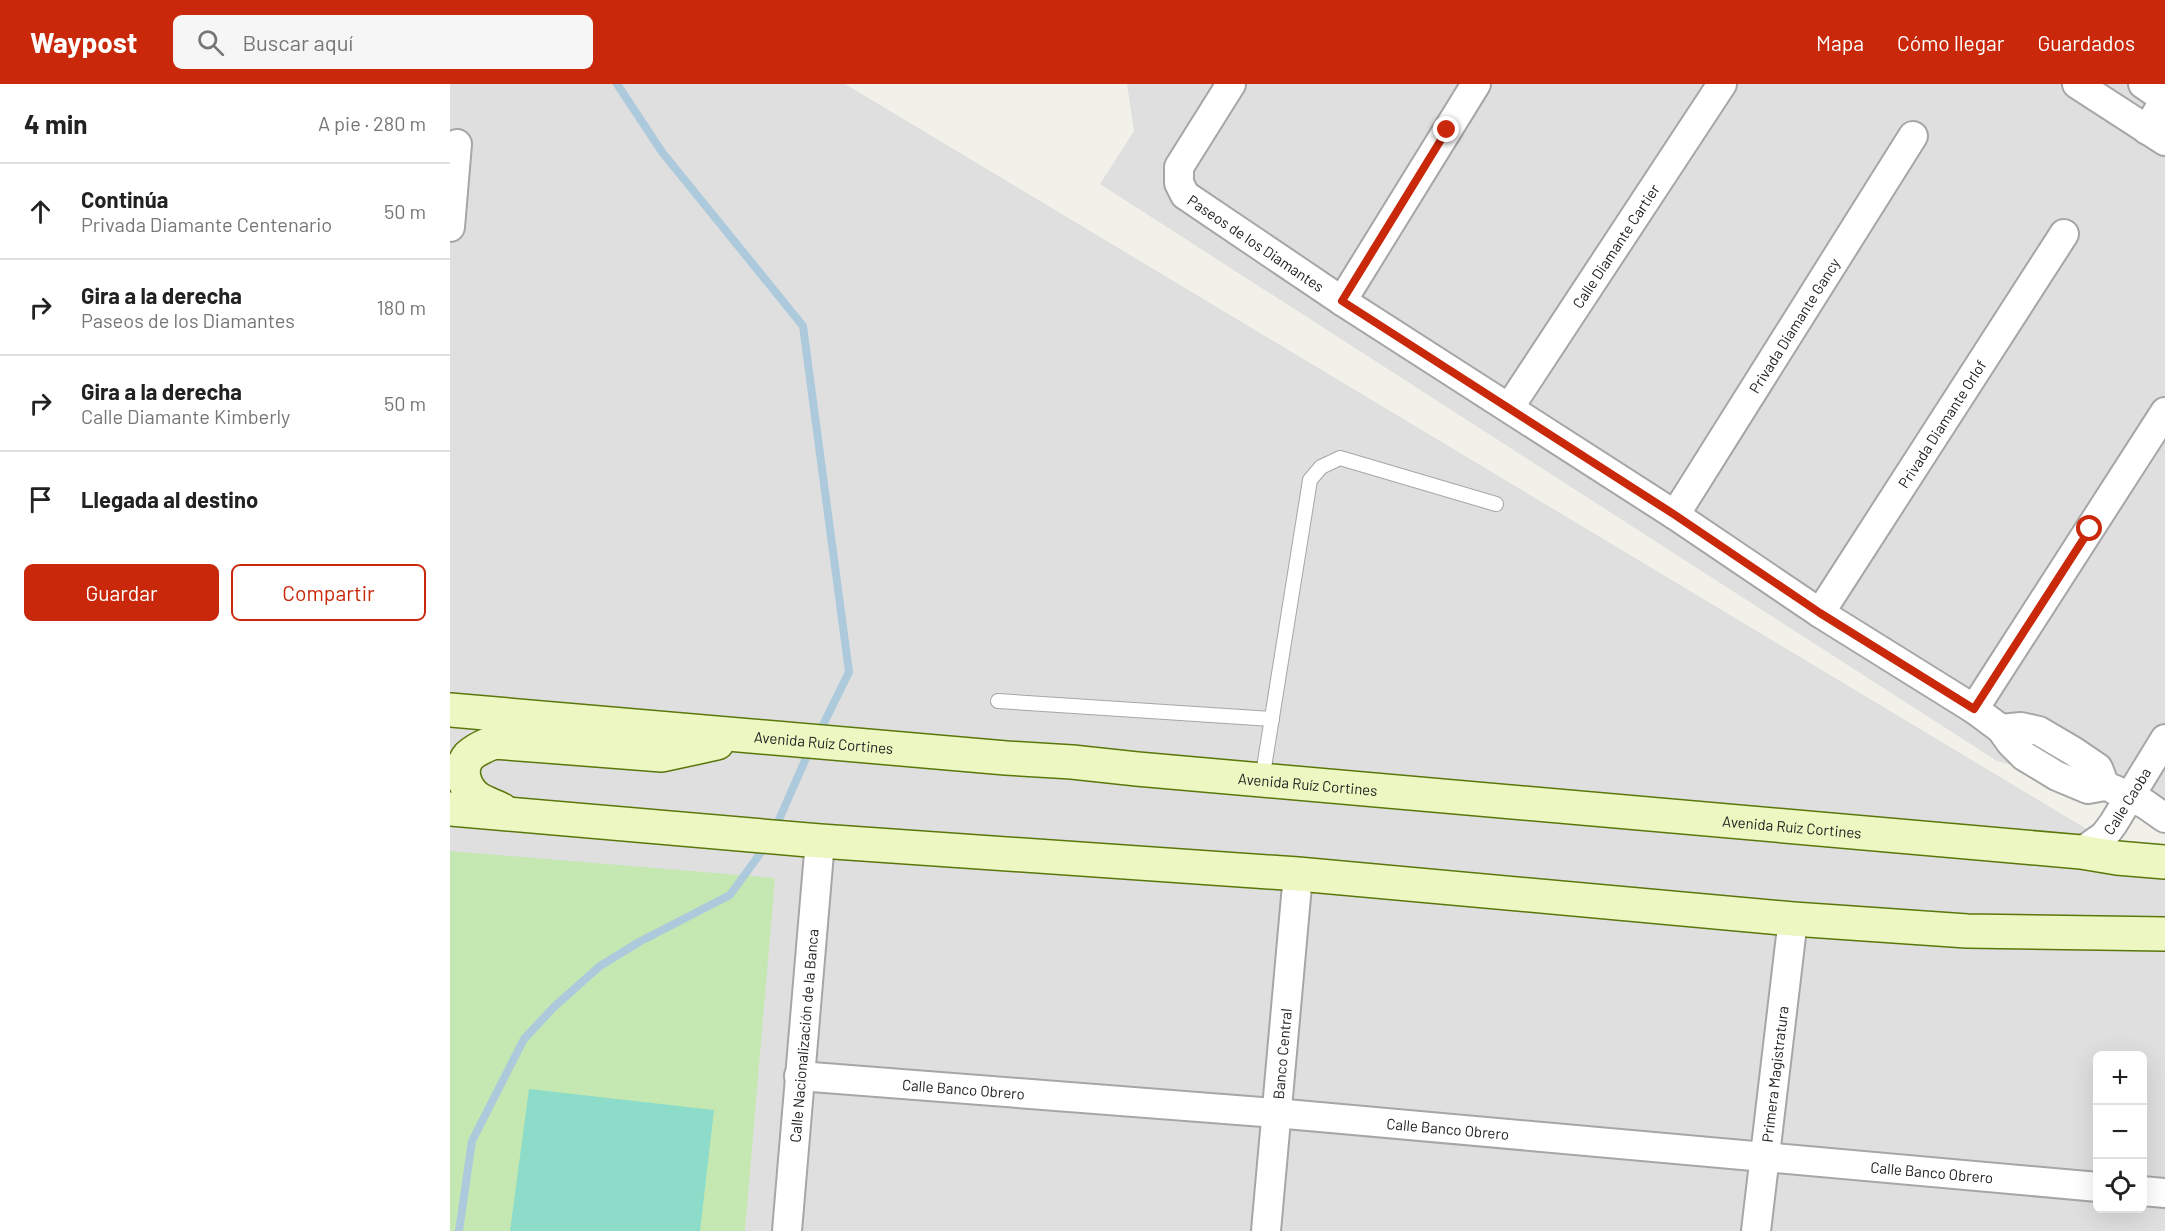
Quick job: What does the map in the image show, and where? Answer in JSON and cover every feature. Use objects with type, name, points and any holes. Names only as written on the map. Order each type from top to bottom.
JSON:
[{"type":"street","name":"Paseos de los Diamantes","points":[[1231,84],[1179,167],[1179,183],[1185,195],[1342,301],[1675,515],[1820,613],[1974,709],[2001,729],[2024,756],[2057,776],[2088,789],[2117,791]]},
{"type":"street","points":[[1342,301],[1476,84]]},
{"type":"street","name":"Calle Diamante Cartier","points":[[1509,408],[1722,84]]},
{"type":"street","points":[[2077,84],[2156,135],[2165,99],[2143,84]]},
{"type":"street","name":"Privada Diamante Gancy","points":[[1675,515],[1913,136]]},
{"type":"street","points":[[450,227],[457,144]]},
{"type":"street","name":"Privada Diamante Orlof","points":[[1820,613],[2064,234]]},
{"type":"street","points":[[1974,709],[2165,412]]},
{"type":"street","name":"Avenida Ruíz Cortines","points":[[450,710],[1072,762],[2081,852],[2165,862]]},
{"type":"street","points":[[513,814],[476,797],[466,787],[463,772],[468,757],[479,748],[494,742],[662,755],[751,736]]},
{"type":"street","name":"Calle Caoba","points":[[2081,852],[2104,836],[2117,791],[2165,739]]},
{"type":"street","points":[[2117,791],[2145,804],[2165,818]]},
{"type":"street","points":[[450,809],[820,841],[1298,874],[1793,919],[1967,931],[2165,934]]},
{"type":"street","name":"Calle Nacionalización de la Banca","points":[[787,1231],[820,841]]},
{"type":"street","name":"Banco Central","points":[[1266,1231],[1298,874]]},
{"type":"street","name":"Primera Magistratura","points":[[1756,1231],[1793,919]]},
{"type":"street","name":"Calle Banco Obrero","points":[[799,1076],[1275,1113],[2093,1187]]},
{"type":"street","points":[[2147,1191],[2165,1193]]},
{"type":"lane","points":[[1262,780],[1310,480],[1321,466],[1340,458],[1496,504]]},
{"type":"lane","points":[[998,701],[1272,719]]},
{"type":"shaded area","points":[[450,84],[845,84],[2165,876],[2165,1231],[450,1231]]},
{"type":"shaded area","points":[[1127,84],[2165,84],[2165,808],[1997,761],[1100,184],[1134,131]]},
{"type":"green space","points":[[450,851],[775,878],[745,1231],[450,1231]]},
{"type":"green space","points":[[529,1089],[714,1110],[700,1231],[510,1231]]},
{"type":"waterway","points":[[617,84],[662,152],[803,326],[849,672],[822,727]]},
{"type":"waterway","points":[[777,824],[807,756]]},
{"type":"waterway","points":[[459,1231],[472,1141],[524,1039],[554,1007],[600,966],[639,942],[730,895],[762,851]]},
{"type":"route","points":[[1447,130],[1342,301],[1675,515],[1820,613],[1974,709],[2090,529]]}]
